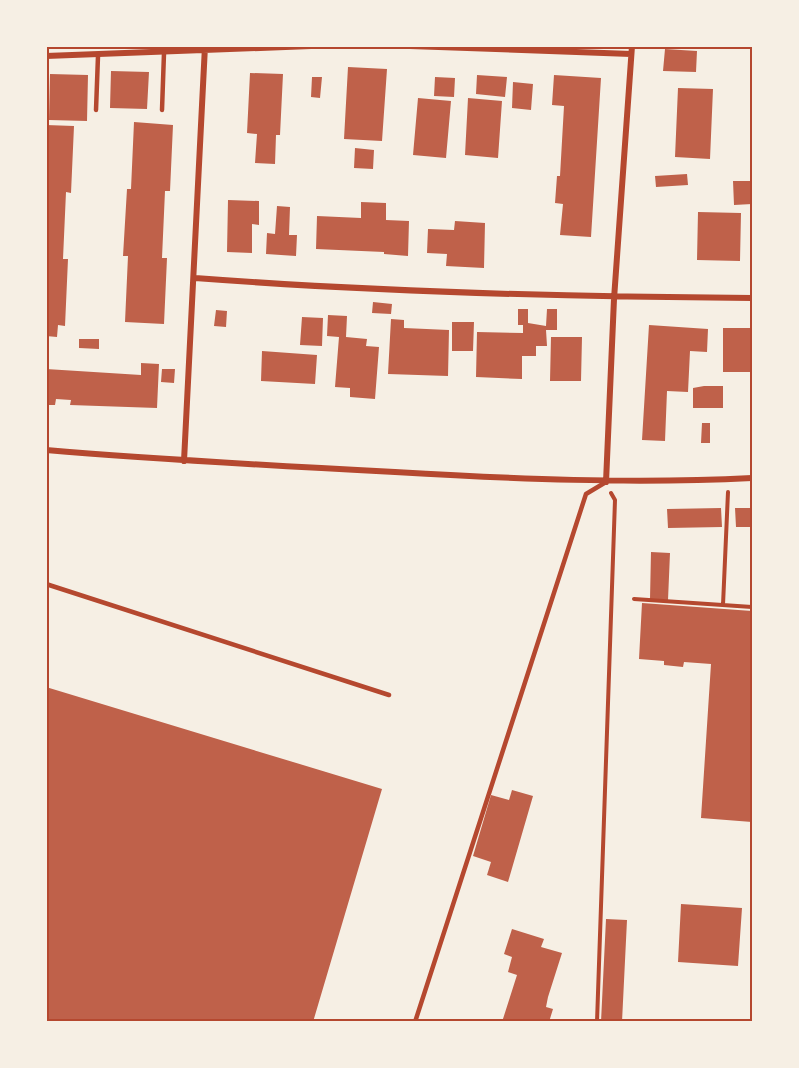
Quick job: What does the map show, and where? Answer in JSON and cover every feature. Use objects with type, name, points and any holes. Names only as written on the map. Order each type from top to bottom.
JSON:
[{"type":"street","points":[[46,56],[98,56],[205,49],[311,46]]},
{"type":"street","points":[[410,46],[631,50],[614,299],[606,482]]},
{"type":"street","points":[[184,461],[205,49]]},
{"type":"street","points":[[195,278],[284,285],[614,299],[753,298]]},
{"type":"street","points":[[46,450],[184,461],[606,482],[753,478]]},
{"type":"lane","points":[[162,110],[164,52]]},
{"type":"lane","points":[[96,110],[98,56]]},
{"type":"lane","points":[[416,1022],[586,494],[606,482]]},
{"type":"lane","points":[[46,584],[389,695]]},
{"type":"path","points":[[723,605],[729,480]]},
{"type":"path","points":[[597,1022],[615,500],[606,482]]},
{"type":"path","points":[[634,599],[753,607]]},
{"type":"building","points":[[665,49],[697,51],[696,72],[663,71]]},
{"type":"building","points":[[348,67],[387,69],[382,141],[344,139]]},
{"type":"building","points":[[111,71],[149,72],[147,109],[110,108]]},
{"type":"building","points":[[250,73],[283,74],[280,135],[276,135],[275,164],[255,163],[257,134],[247,133]]},
{"type":"building","points":[[50,74],[88,75],[87,121],[49,120]]},
{"type":"building","points":[[477,75],[507,77],[505,97],[476,94]]},
{"type":"building","points":[[554,75],[601,78],[591,237],[560,235],[563,204],[555,203],[557,176],[560,176],[564,106],[552,105]]},
{"type":"building","points":[[312,77],[322,77],[320,98],[311,97]]},
{"type":"building","points":[[435,77],[455,78],[454,97],[434,96]]},
{"type":"building","points":[[513,82],[533,84],[531,110],[512,108]]},
{"type":"building","points":[[678,88],[713,89],[710,159],[675,157]]},
{"type":"building","points":[[418,98],[451,101],[446,158],[413,155]]},
{"type":"building","points":[[468,98],[502,101],[498,158],[465,155]]},
{"type":"building","points":[[134,122],[173,125],[170,191],[165,191],[162,258],[167,258],[164,324],[125,322],[128,256],[123,256],[127,189],[131,189]]},
{"type":"building","points":[[46,125],[74,126],[71,193],[66,192],[63,259],[68,259],[65,326],[58,325],[57,337],[46,336]]},
{"type":"building","points":[[355,148],[374,150],[373,169],[354,168]]},
{"type":"building","points":[[687,174],[688,185],[656,187],[655,176]]},
{"type":"building","points":[[733,181],[752,181],[752,204],[734,205]]},
{"type":"building","points":[[228,200],[259,201],[259,225],[252,224],[252,253],[227,252]]},
{"type":"building","points":[[361,202],[386,203],[386,220],[409,221],[408,256],[384,254],[384,252],[316,249],[317,216],[361,218]]},
{"type":"building","points":[[277,206],[290,207],[289,235],[297,235],[296,256],[266,254],[267,233],[275,234]]},
{"type":"building","points":[[698,212],[741,213],[740,261],[697,260]]},
{"type":"building","points":[[455,221],[485,223],[484,268],[446,266],[447,254],[427,253],[428,229],[454,230]]},
{"type":"building","points":[[373,302],[392,304],[391,314],[372,313]]},
{"type":"building","points":[[518,309],[528,309],[528,323],[546,326],[547,309],[557,309],[557,330],[546,330],[547,346],[536,346],[536,356],[522,356],[522,379],[476,377],[477,332],[523,333],[523,325],[518,325]]},
{"type":"building","points":[[216,310],[227,311],[226,327],[214,326]]},
{"type":"building","points":[[328,315],[347,316],[346,337],[367,339],[366,346],[379,347],[375,399],[350,397],[350,388],[335,387],[339,337],[327,336]]},
{"type":"building","points":[[302,317],[323,318],[322,346],[300,345]]},
{"type":"building","points":[[391,319],[404,320],[404,328],[449,330],[448,376],[388,374]]},
{"type":"building","points":[[452,322],[474,322],[473,351],[452,351]]},
{"type":"building","points":[[649,325],[708,329],[707,352],[690,351],[688,392],[667,391],[665,441],[642,440]]},
{"type":"building","points":[[723,328],[752,328],[752,372],[723,372]]},
{"type":"building","points":[[551,337],[582,337],[581,381],[550,381]]},
{"type":"building","points":[[79,339],[99,339],[99,349],[79,348]]},
{"type":"building","points":[[262,351],[317,355],[315,384],[261,381]]},
{"type":"building","points":[[141,363],[159,364],[157,408],[70,405],[71,400],[56,399],[55,405],[46,405],[46,369],[141,375]]},
{"type":"building","points":[[162,369],[175,369],[174,383],[161,382]]},
{"type":"building","points":[[723,386],[723,408],[693,408],[693,388]]},
{"type":"building","points":[[702,423],[710,423],[710,443],[701,443]]},
{"type":"building","points":[[721,508],[722,527],[668,528],[667,509]]},
{"type":"building","points":[[735,508],[752,508],[752,527],[736,527]]},
{"type":"building","points":[[651,552],[670,553],[668,600],[650,599]]},
{"type":"building","points":[[642,603],[752,611],[752,822],[701,818],[711,664],[684,662],[683,667],[664,665],[664,661],[639,659]]},
{"type":"building","points":[[46,687],[382,789],[313,1022],[46,1022]]},
{"type":"building","points":[[512,790],[533,796],[508,882],[487,875],[491,862],[473,856],[491,795],[509,800]]},
{"type":"building","points":[[681,904],[742,908],[738,966],[678,962]]},
{"type":"building","points":[[606,919],[627,920],[622,1022],[601,1022]]},
{"type":"building","points":[[512,929],[544,939],[541,947],[562,953],[546,1007],[553,1009],[549,1022],[502,1022],[517,975],[508,972],[512,957],[504,954]]}]
